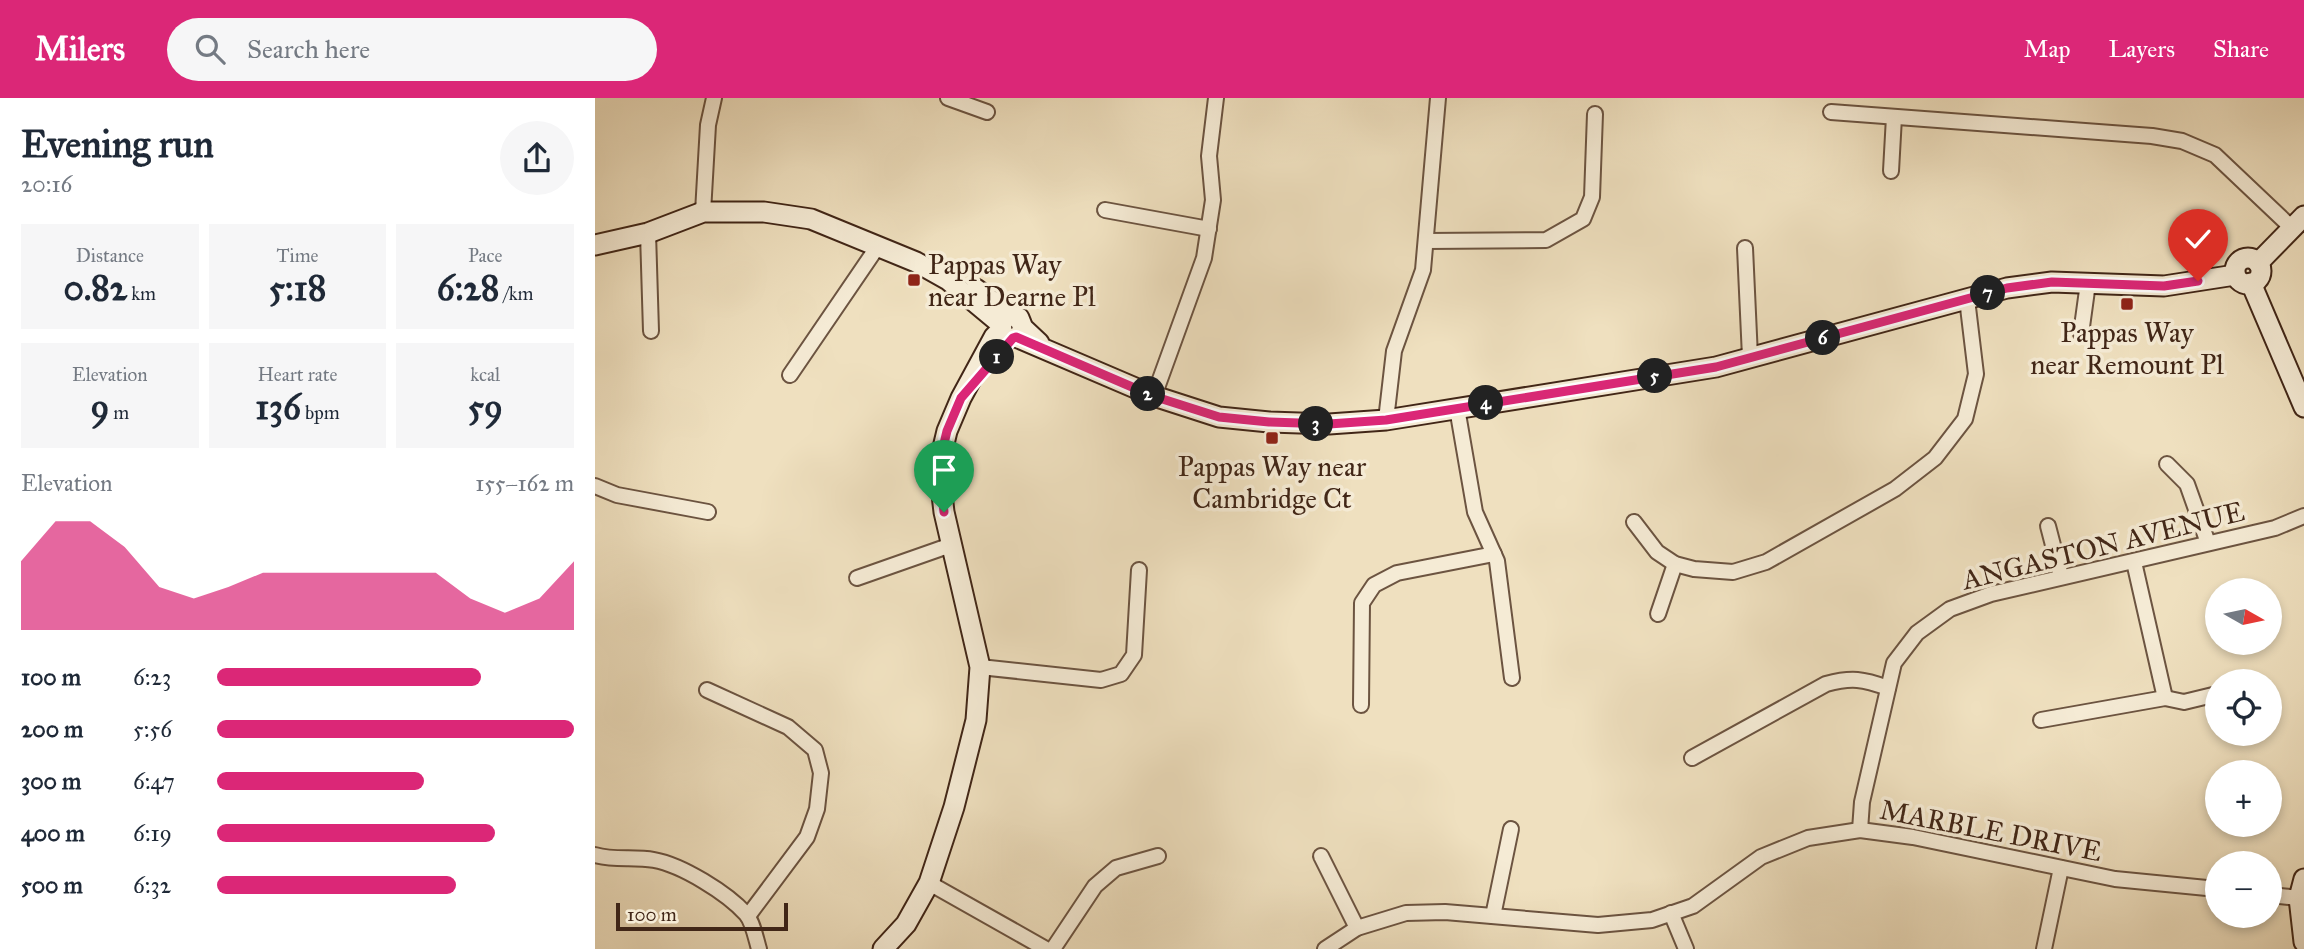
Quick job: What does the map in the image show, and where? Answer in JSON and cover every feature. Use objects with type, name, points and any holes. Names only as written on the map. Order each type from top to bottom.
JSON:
[{"type":"street","points":[[703,212],[708,125],[714,98]]},
{"type":"street","points":[[948,98],[987,111]]},
{"type":"street","points":[[1153,396],[1204,258],[1213,200],[1209,156],[1216,98]]},
{"type":"street","points":[[1386,420],[1394,351],[1423,270],[1438,98]]},
{"type":"street","points":[[595,245],[648,233],[703,212],[764,212],[811,219],[916,262],[948,280],[975,288],[1011,329],[1047,351],[1153,396],[1219,417],[1329,424],[1386,420],[1716,367],[2007,288],[2052,282],[2164,286],[2259,276],[2258,263],[2298,222],[2215,155],[2182,141],[2153,136],[1831,112]]},
{"type":"street","points":[[1426,241],[1546,240],[1583,219],[1592,197],[1595,114]]},
{"type":"street","points":[[1891,171],[1894,117]]},
{"type":"street","points":[[1105,210],[1209,229]]},
{"type":"street","points":[[648,233],[651,331]]},
{"type":"street","points":[[790,375],[878,246]]},
{"type":"street","points":[[1745,248],[1750,357]]},
{"type":"street","points":[[2243,279],[2299,380],[2304,407]]},
{"type":"street","points":[[2081,334],[2088,283]]},
{"type":"street","points":[[1634,522],[1657,552],[1675,564],[1694,569],[1733,572],[1766,562],[1895,489],[1935,458],[1965,419],[1976,374],[1967,299]]},
{"type":"street","points":[[883,949],[906,924],[929,883],[954,807],[976,720],[980,667],[944,512],[941,464],[947,431],[961,398],[994,337],[1011,329]]},
{"type":"street","points":[[1457,408],[1475,512],[1497,561],[1512,678]]},
{"type":"street","points":[[2167,464],[2187,484],[2208,543]]},
{"type":"street","points":[[595,485],[617,495],[708,512]]},
{"type":"street","name":"ANGASTON AVENUE","points":[[1860,831],[1862,802],[1894,663],[1917,633],[1950,609],[1991,594],[2061,576],[2134,562],[2276,528],[2304,516]]},
{"type":"street","points":[[2048,526],[2061,576]]},
{"type":"street","points":[[857,578],[951,545]]},
{"type":"street","points":[[1361,705],[1361,603],[1374,586],[1397,573],[1494,554]]},
{"type":"street","points":[[2134,562],[2165,698]]},
{"type":"street","points":[[1658,614],[1675,564]]},
{"type":"street","points":[[980,667],[1101,680],[1121,674],[1134,655],[1139,570]]},
{"type":"street","points":[[1692,758],[1826,684],[1850,678],[1866,680],[1888,688]]},
{"type":"street","points":[[707,690],[788,727],[815,750],[821,773],[817,809],[807,837],[748,916]]},
{"type":"street","points":[[2041,720],[2165,698],[2184,702],[2205,697]]},
{"type":"street","points":[[1493,916],[1511,829]]},
{"type":"street","name":"MARBLE DRIVE","points":[[1325,949],[1357,928],[1406,913],[1445,912],[1598,925],[1652,920],[1693,906],[1761,856],[1808,838],[1860,831],[1913,837],[2115,879],[2205,888]]},
{"type":"street","points":[[595,855],[609,859],[654,860],[683,869],[711,885],[748,916],[759,949]]},
{"type":"street","points":[[1053,949],[1095,886],[1117,867],[1158,856]]},
{"type":"street","points":[[1321,856],[1357,928]]},
{"type":"street","points":[[2044,949],[2061,868]]},
{"type":"street","points":[[929,883],[1046,949]]},
{"type":"street","points":[[2282,892],[2302,888],[2304,942]]},
{"type":"street","points":[[1671,914],[1686,949]]},
{"type":"place","name":"Pappas Way near Dearne Pl","points":[[914,280]]},
{"type":"place","name":"Pappas Way near Remount Pl","points":[[2127,304]]},
{"type":"place","name":"Pappas Way near Cambridge Ct","points":[[1272,438]]},
{"type":"route","points":[[944,512],[940,477],[947,431],[961,398],[1016,337],[1153,396],[1219,417],[1329,424],[1386,420],[1716,367],[2007,288],[2052,282],[2164,286],[2198,281]]}]
